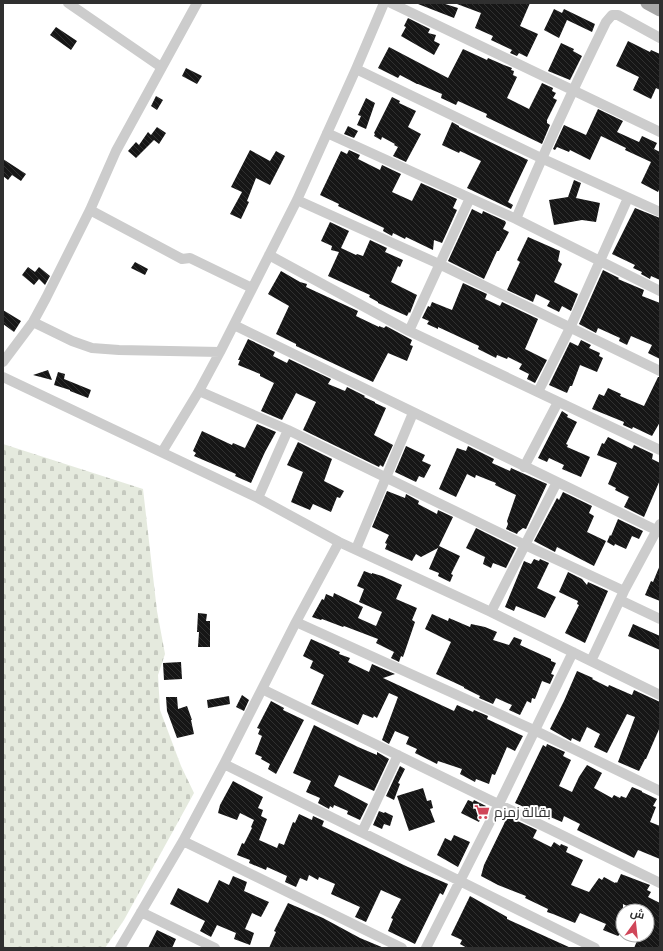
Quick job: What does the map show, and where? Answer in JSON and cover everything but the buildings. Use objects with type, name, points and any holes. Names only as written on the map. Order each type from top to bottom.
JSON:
[{"type":"main road","points":[[647,3],[660,10]]},
{"type":"street","points":[[68,3],[161,67]]},
{"type":"street","points":[[3,362],[33,322],[46,298],[90,210],[116,151],[197,3]]},
{"type":"street","points":[[162,452],[199,391],[220,352],[297,200],[384,3]]},
{"type":"street","points":[[392,3],[660,132]]},
{"type":"street","points":[[516,219],[541,158],[572,90],[606,22],[612,15],[618,15],[660,38]]},
{"type":"street","points":[[356,68],[541,158],[660,212]]},
{"type":"street","points":[[326,133],[516,219],[660,291]]},
{"type":"street","points":[[409,331],[470,198]]},
{"type":"street","points":[[538,392],[570,328],[628,198]]},
{"type":"street","points":[[297,200],[439,264],[660,371]]},
{"type":"street","points":[[90,210],[182,259],[190,258],[252,288]]},
{"type":"street","points":[[269,255],[409,331],[660,450]]},
{"type":"street","points":[[33,322],[72,341],[92,348],[220,352]]},
{"type":"street","points":[[234,325],[524,467],[659,529],[622,596],[591,661]]},
{"type":"street","points":[[3,377],[258,498],[339,542],[491,612],[660,695]]},
{"type":"street","points":[[199,391],[288,430],[525,545],[622,596],[660,619]]},
{"type":"street","points":[[524,467],[558,402]]},
{"type":"street","points":[[356,549],[385,476],[413,413]]},
{"type":"street","points":[[258,498],[288,430]]},
{"type":"street","points":[[491,612],[557,482]]},
{"type":"street","points":[[120,948],[183,842],[296,622],[339,542]]},
{"type":"street","points":[[296,622],[534,730],[660,791]]},
{"type":"street","points":[[426,948],[499,804],[573,652]]},
{"type":"street","points":[[262,689],[660,883]]},
{"type":"street","points":[[362,832],[398,755]]},
{"type":"street","points":[[224,764],[461,880],[595,948]]},
{"type":"street","points":[[183,842],[402,948]]},
{"type":"street","points":[[141,912],[215,948]]},
{"type":"green space","points":[[3,444],[143,489],[157,611],[165,654],[158,675],[160,710],[181,766],[194,793],[124,920],[105,948],[3,948]]},
{"type":"place","name":"بقالة زمزم","points":[[482,812]]}]
